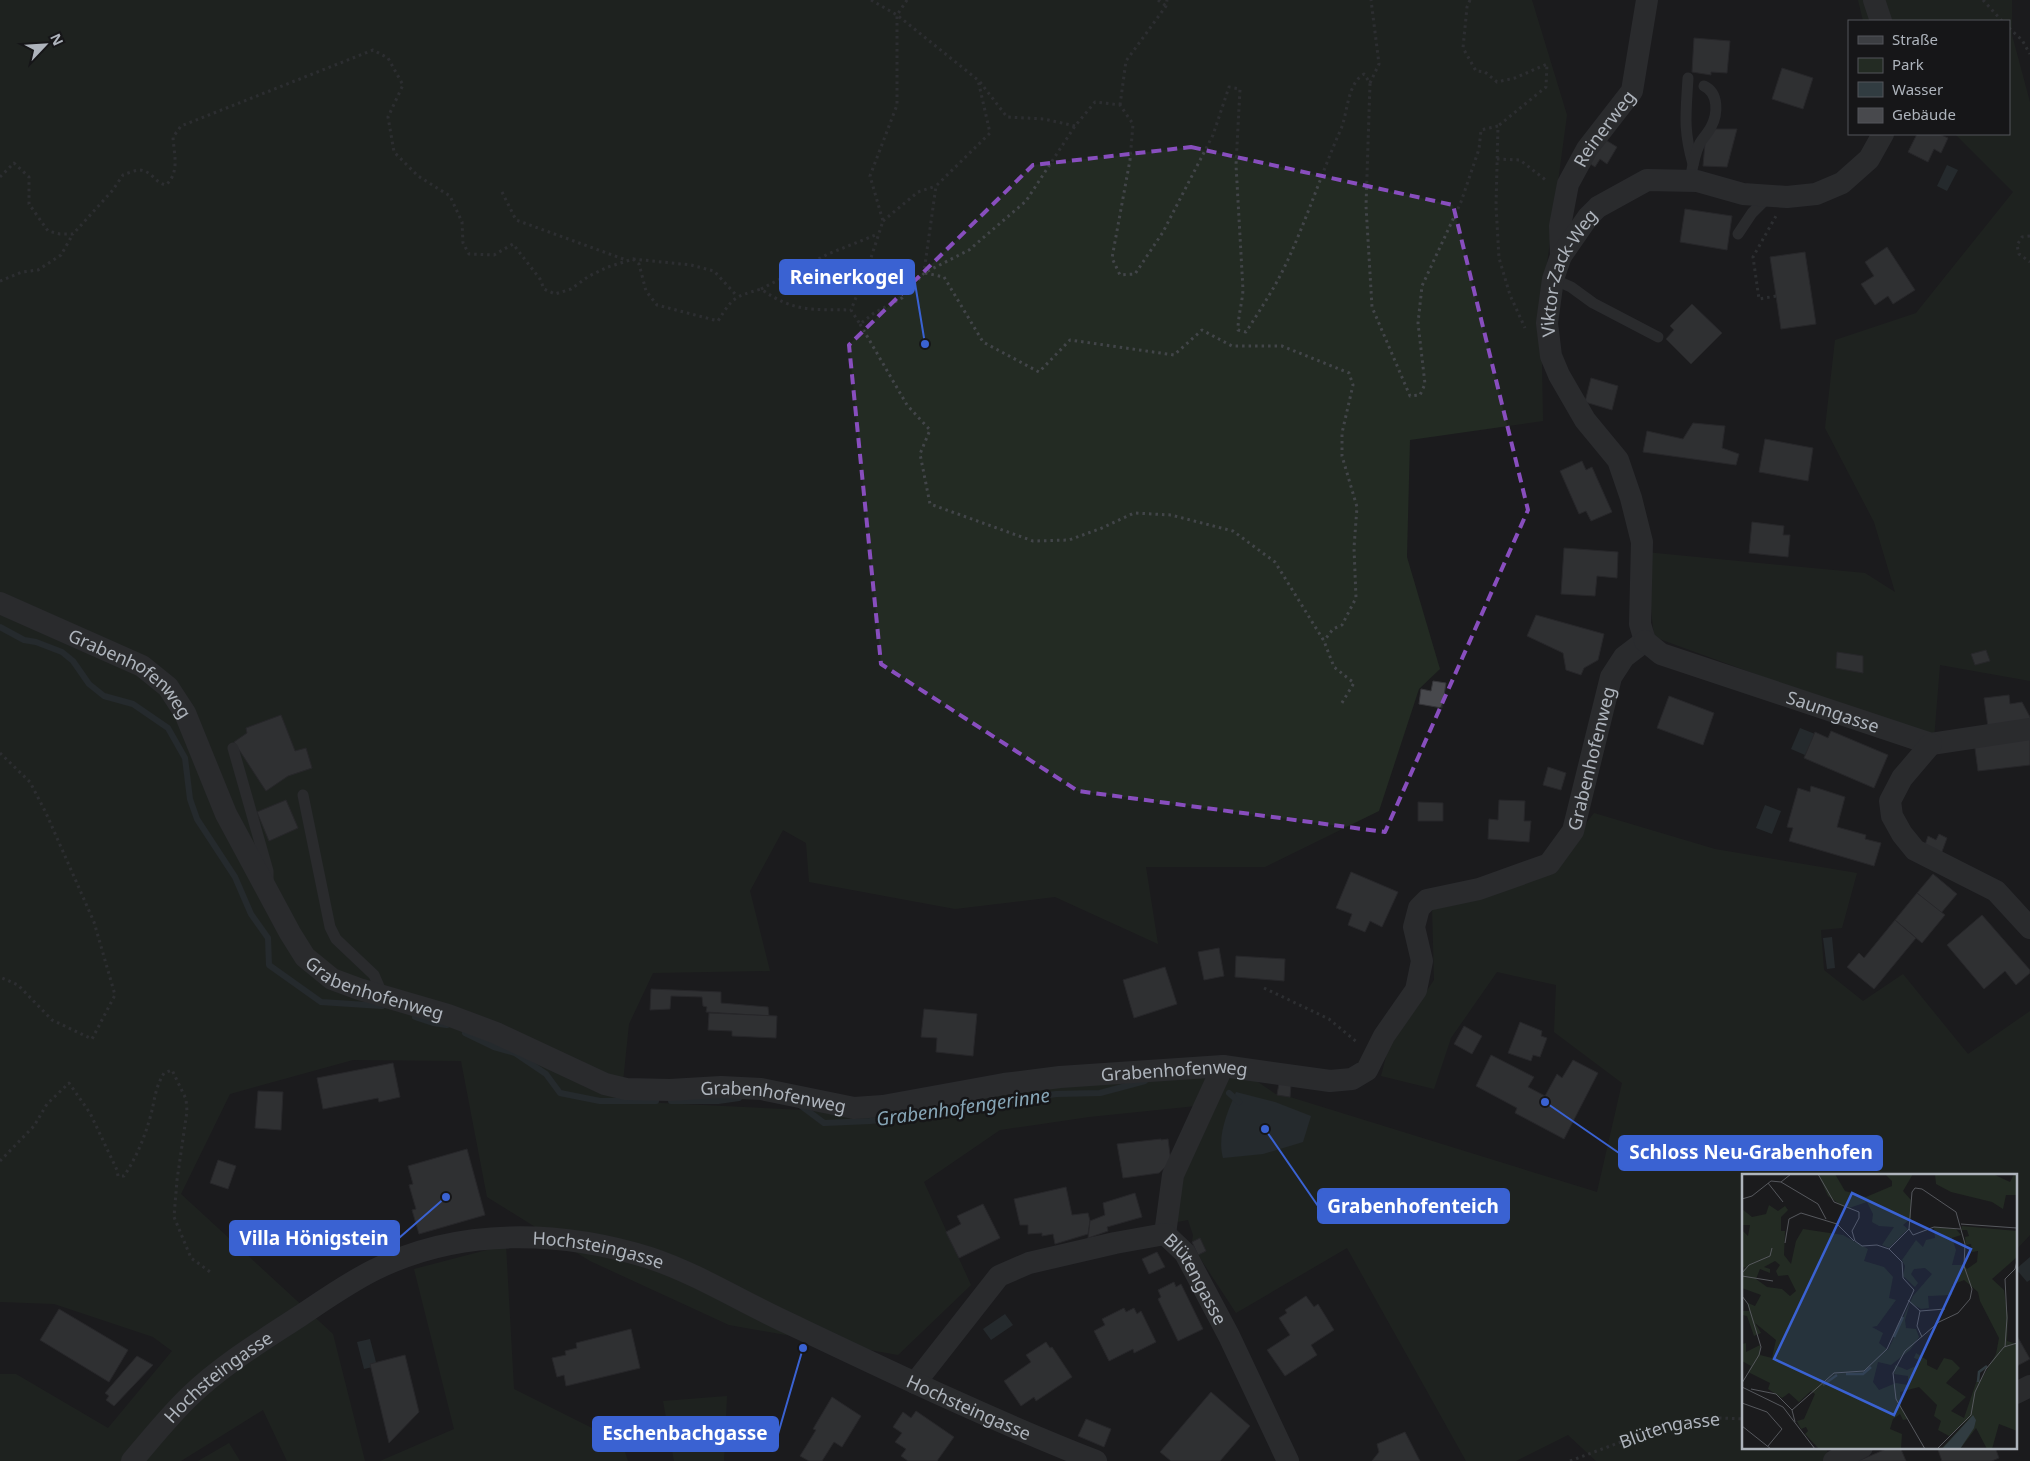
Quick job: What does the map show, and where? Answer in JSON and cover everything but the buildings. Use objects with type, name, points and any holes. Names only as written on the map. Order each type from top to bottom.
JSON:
[{"type":"street","name":"Reinerweg","points":[[1561,256],[1560,226],[1568,184],[1587,149],[1632,91],[1647,0]]},
{"type":"street","points":[[1874,0],[1881,20]]},
{"type":"street","name":"Viktor-Zack-Weg","points":[[1645,641],[1640,624],[1642,542],[1632,498],[1618,460],[1585,420],[1559,375],[1551,356],[1547,323],[1553,280],[1561,256],[1588,217],[1598,207],[1647,180],[1692,172],[1698,181],[1743,194],[1778,196],[1816,194],[1842,184],[1869,159],[1882,135]]},
{"type":"street","name":"Grabenhofenweg","points":[[0,603],[142,666],[168,686],[185,713],[226,814],[268,894],[305,957],[332,979],[448,1015],[496,1033],[605,1084],[626,1089],[670,1090],[721,1087],[761,1090],[854,1108],[883,1106],[1004,1084],[1060,1077],[1223,1066],[1330,1081],[1352,1080],[1367,1070],[1384,1036],[1416,990],[1422,961],[1414,927],[1419,908],[1427,900],[1479,889],[1549,864],[1573,831],[1611,677],[1624,657],[1645,641]]},
{"type":"street","name":"Saumgasse","points":[[1645,641],[1661,654],[1932,744],[2030,729]]},
{"type":"street","points":[[1932,744],[1902,778],[1890,801],[1892,816],[1902,834],[1915,850],[1996,891],[2030,928]]},
{"type":"street","name":"Blütengasse","points":[[1223,1066],[1172,1175],[1165,1234],[1185,1253],[1229,1336],[1288,1461]]},
{"type":"street","points":[[915,1383],[999,1276],[1029,1263],[1114,1243],[1165,1234]]},
{"type":"street","name":"Hochsteingasse","points":[[132,1461],[192,1394],[256,1344],[337,1291],[374,1270],[410,1256],[468,1240],[496,1237],[548,1238],[597,1246],[649,1258],[688,1273],[752,1306],[915,1383],[1044,1441],[1096,1461]]},
{"type":"street","points":[[2018,1392],[2030,1386]]},
{"type":"street","points":[[1834,1461],[1860,1448]]},
{"type":"lane","points":[[1688,78],[1685,119],[1692,172]]},
{"type":"lane","points":[[1692,172],[1700,144],[1712,126],[1716,111],[1714,96],[1710,88],[1704,86]]},
{"type":"lane","points":[[1738,234],[1752,213],[1778,196]]},
{"type":"lane","points":[[1553,280],[1571,287],[1593,304],[1658,337]]},
{"type":"lane","points":[[233,748],[268,871],[268,894]]},
{"type":"lane","points":[[303,795],[330,927],[336,939],[374,975],[383,996]]},
{"type":"path","points":[[871,0],[898,15],[978,80],[1007,116],[1044,119],[1075,126]]},
{"type":"path","points":[[883,221],[870,176],[897,105],[898,15],[907,0]]},
{"type":"path","points":[[1158,0],[1166,6]]},
{"type":"path","points":[[1167,0],[1166,6],[1126,61],[1120,105],[1133,124],[1130,160],[1112,258],[1120,275],[1135,274],[1163,232],[1213,135],[1229,87],[1240,89],[1237,174],[1243,290],[1242,305],[1238,315],[1238,330],[1246,332],[1285,266],[1344,121],[1351,92],[1358,78],[1364,74],[1370,83]]},
{"type":"path","points":[[1370,0],[1378,64],[1370,83],[1366,206],[1372,307],[1410,396],[1420,394],[1424,384],[1418,323],[1422,286],[1461,202],[1479,149],[1481,130],[1498,126],[1546,88],[1547,64],[1515,78],[1497,82],[1484,72],[1476,71],[1463,48],[1467,7],[1470,0]]},
{"type":"path","points":[[1983,0],[2001,20]]},
{"type":"path","points":[[2010,29],[2022,40],[2030,54]]},
{"type":"path","points":[[0,281],[22,272],[38,270],[61,255],[73,234],[112,191],[123,175],[140,170],[151,174],[159,184],[166,186],[173,179],[176,167],[173,137],[180,126],[373,50],[388,58],[403,85],[388,116],[394,152],[418,176],[450,196],[462,222],[463,242],[469,254],[494,256],[513,244],[540,279],[544,289],[555,294],[571,289],[589,276],[626,260],[633,259],[691,265],[714,271],[737,296]]},
{"type":"path","points":[[851,310],[867,270],[883,221],[918,192],[936,186],[990,134],[978,80]]},
{"type":"path","points":[[860,324],[874,313],[902,298],[924,273],[969,250],[1026,201],[1075,126],[1095,102],[1120,105]]},
{"type":"path","points":[[1498,126],[1496,206],[1499,258],[1510,295],[1528,335]]},
{"type":"path","points":[[1497,159],[1520,160],[1566,195]]},
{"type":"path","points":[[0,177],[14,163],[29,177],[29,204],[48,231],[60,234],[73,234]]},
{"type":"path","points":[[924,273],[936,186]]},
{"type":"path","points":[[502,192],[516,220],[626,260]]},
{"type":"path","points":[[1776,296],[1759,299],[1753,257],[1778,196]]},
{"type":"path","points":[[633,259],[639,264],[646,291],[656,305],[718,321],[730,302],[737,296],[761,289],[828,254],[878,234]]},
{"type":"path","points":[[2030,236],[2022,237],[2017,245],[2019,254],[2030,262]]},
{"type":"path","points":[[924,273],[944,277],[983,342],[1039,372],[1070,340],[1174,355],[1202,330],[1232,346],[1282,346],[1348,373],[1353,385],[1342,433],[1342,456],[1357,507],[1354,548],[1356,598],[1342,625],[1333,629],[1324,641]]},
{"type":"path","points":[[761,289],[778,301],[799,308],[851,310]]},
{"type":"path","points":[[851,310],[907,405],[930,430],[920,454],[930,504],[1033,541],[1069,540],[1102,528],[1134,513],[1170,515],[1233,531],[1275,562],[1324,641],[1334,667],[1354,683],[1340,706]]},
{"type":"path","points":[[0,753],[30,782],[46,813],[94,922],[115,995],[92,1039],[52,1020],[18,985],[0,977]]},
{"type":"path","points":[[1264,988],[1329,1019],[1357,1042],[1371,1062]]},
{"type":"path","points":[[0,1161],[34,1126],[47,1104],[69,1083],[90,1113],[117,1170],[118,1176],[124,1176],[136,1158],[150,1117],[156,1086],[164,1073],[172,1070],[186,1099],[187,1112],[177,1180],[174,1217],[191,1258],[213,1274]]},
{"type":"path","name":"Blütengasse","points":[[1570,1461],[1669,1424],[1721,1418],[1742,1419]]},
{"type":"highlighted area","points":[[1191,147],[1453,205],[1528,510],[1385,832],[1078,791],[881,664],[849,345],[1033,165]]},
{"type":"green space","points":[[0,0],[1532,0],[1567,115],[1541,308],[1543,421],[1410,440],[1407,557],[1440,669],[1419,689],[1379,811],[1265,867],[1146,867],[1158,944],[1055,897],[955,909],[809,882],[806,843],[783,830],[750,891],[770,971],[653,973],[629,1024],[621,1101],[867,1113],[1060,1077],[1252,1078],[1277,1095],[1290,1097],[1597,1192],[1622,1083],[1554,1032],[1556,985],[1497,972],[1451,1038],[1434,1089],[1381,1076],[1388,1049],[1434,980],[1432,906],[1548,873],[1594,813],[1715,849],[1857,873],[1842,928],[1821,930],[1824,970],[1863,1001],[1903,974],[1968,1054],[2030,1011],[2030,1235],[2018,1248],[2018,1174],[1742,1174],[1742,1448],[1826,1448],[1832,1461],[1596,1461],[1568,1435],[1516,1461],[1466,1461],[1347,1248],[1236,1313],[1198,1255],[1206,1251],[1200,1238],[1192,1242],[1193,1235],[1188,1220],[1177,1222],[1177,1194],[1196,1106],[1089,1117],[1000,1130],[924,1182],[971,1285],[898,1355],[729,1325],[590,1261],[487,1197],[461,1061],[353,1060],[230,1094],[181,1194],[333,1334],[365,1461],[287,1461],[263,1410],[181,1461],[0,1461],[0,1374],[16,1374],[108,1428],[172,1351],[153,1337],[54,1304],[0,1302]]},
{"type":"green space","points":[[1858,0],[2012,0],[2012,35],[2030,102],[2030,681],[1940,665],[1934,739],[1654,637],[1645,552],[1865,573],[1895,592],[1874,522],[1825,428],[1835,340],[1916,313],[2013,192],[1956,135],[2010,135],[2010,20],[1863,20]]},
{"type":"green space","points":[[506,1245],[514,1389],[622,1443],[628,1461],[380,1461],[454,1429],[414,1269]]},
{"type":"green space","points":[[727,1396],[724,1461],[674,1461],[663,1401]]},
{"type":"green space","points":[[229,1443],[240,1461],[198,1461]]},
{"type":"water","points":[[1947,165],[1958,170],[1947,191],[1937,186]]},
{"type":"water","points":[[1800,728],[1815,734],[1805,755],[1791,749]]},
{"type":"water","points":[[1765,805],[1781,811],[1772,834],[1756,828]]},
{"type":"water","points":[[1832,937],[1835,968],[1827,969],[1823,938]]},
{"type":"water","points":[[1236,1092],[1275,1102],[1311,1116],[1303,1142],[1263,1154],[1223,1158],[1221,1150],[1222,1133],[1226,1116]]},
{"type":"water","points":[[2030,1257],[2030,1280],[2027,1282],[2018,1271],[2018,1267]]},
{"type":"water","points":[[1005,1314],[1013,1325],[991,1340],[983,1329]]},
{"type":"water","points":[[370,1339],[377,1366],[364,1369],[357,1342]]},
{"type":"waterway","name":"Grabenhofengerinne","points":[[0,627],[24,640],[36,642],[62,652],[73,661],[89,684],[104,696],[133,704],[168,728],[185,758],[190,799],[197,819],[235,877],[251,914],[268,938],[269,965],[321,1002],[382,1006]]},
{"type":"waterway","name":"Grabenhofengerinne","points":[[415,1017],[447,1025]]},
{"type":"waterway","name":"Grabenhofengerinne","points":[[465,1033],[494,1047],[515,1053],[546,1074],[560,1093],[600,1101],[656,1101]]},
{"type":"waterway","name":"Grabenhofengerinne","points":[[800,1105],[824,1123],[870,1121],[939,1114],[1056,1094],[1100,1093],[1145,1081]]},
{"type":"waterway","name":"Grabenhofengerinne","points":[[1229,1093],[1239,1102]]},
{"type":"waterway","name":"Grabenhofengerinne","points":[[671,1101],[718,1101],[739,1098]]},
{"type":"place","name":"Reinerkogel","points":[[925,344]]},
{"type":"place","name":"Schloss Neu-Grabenhofen","points":[[1545,1102]]},
{"type":"place","name":"Grabenhofenteich","points":[[1265,1129]]},
{"type":"place","name":"Villa Hönigstein","points":[[446,1197]]},
{"type":"place","name":"Eschenbachgasse","points":[[803,1348]]}]
